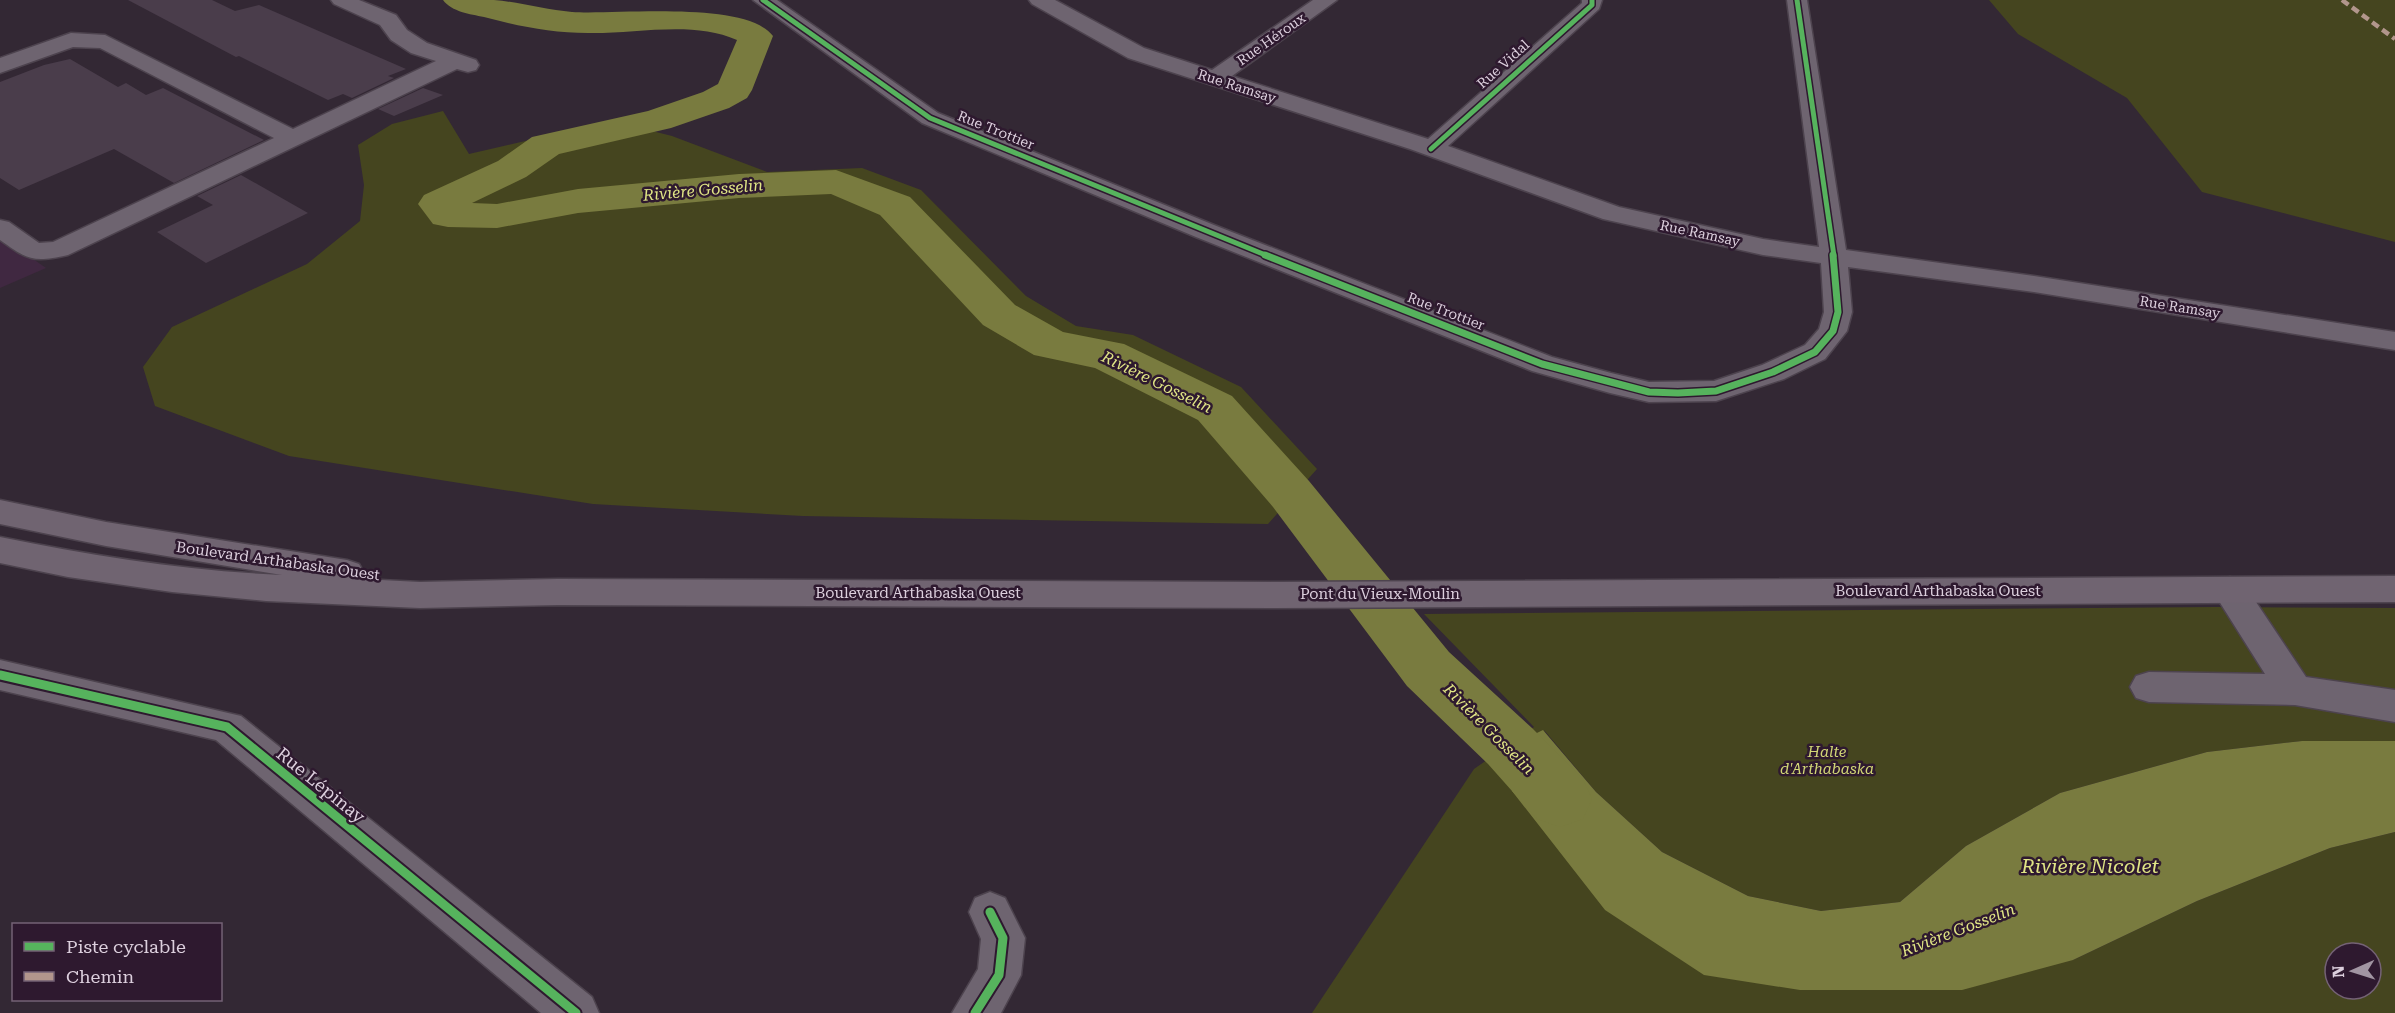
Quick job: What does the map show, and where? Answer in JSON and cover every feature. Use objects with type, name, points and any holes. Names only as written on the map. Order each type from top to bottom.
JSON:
[{"type":"main road","name":"Boulevard Arthabaska Ouest","points":[[0,512],[106,534],[279,564],[357,574],[558,592]]},
{"type":"main road","name":"Boulevard Arthabaska Ouest","points":[[0,550],[68,564],[266,588],[420,595],[558,592],[1278,595]]},
{"type":"main road","name":"Boulevard Arthabaska Ouest","points":[[1482,593],[2395,589]]},
{"type":"main road","name":"Pont du Vieux-Moulin","points":[[1278,595],[1482,593]]},
{"type":"street","points":[[0,228],[34,252],[58,249],[461,63],[419,48],[399,35],[388,20],[341,0]]},
{"type":"street","name":"Rue Héroux","points":[[1215,78],[1327,0]]},
{"type":"street","name":"Rue Vidal","points":[[1431,149],[1592,4],[1592,0]]},
{"type":"street","name":"Rue Trottier","points":[[777,3],[930,118],[1205,231],[1531,359],[1610,383],[1649,392],[1716,391],[1795,363],[1815,352],[1833,332],[1838,312],[1834,258],[1797,0]]},
{"type":"street","name":"Rue Ramsay","points":[[1060,4],[1136,53],[1431,149],[1612,213],[1711,237],[1834,258],[2024,282],[2395,340]]},
{"type":"street","points":[[0,66],[71,40],[105,42],[294,139]]},
{"type":"street","points":[[2230,590],[2295,690]]},
{"type":"street","name":"Rue Lépinay","points":[[0,675],[227,727],[576,1013]]},
{"type":"street","points":[[2149,687],[2295,690],[2395,706]]},
{"type":"street","points":[[975,1013],[999,975],[1003,938],[990,912]]},
{"type":"shaded area","points":[[0,236],[46,268],[0,288]]},
{"type":"green space","points":[[1989,0],[2395,0],[2395,242],[2202,192],[2127,98],[2018,34]]},
{"type":"green space","points":[[443,111],[469,154],[612,121],[672,136],[767,172],[862,168],[921,190],[1026,296],[1076,326],[1133,335],[1241,387],[1317,469],[1268,524],[803,516],[593,504],[289,456],[155,406],[143,367],[172,327],[307,264],[360,221],[364,185],[358,145],[392,124]]},
{"type":"green space","name":"Halte d'Arthabaska","points":[[2215,607],[2395,608],[2395,741],[2302,741],[2207,752],[2060,793],[1966,846],[1900,902],[1821,911],[1748,896],[1662,852],[1596,792],[1544,730],[1605,910],[2073,960],[2197,901],[2330,848],[2395,832],[2395,1013],[1312,1013],[1474,769],[1534,727],[1424,614]]},
{"type":"water","name":"Rivière Nicolet","points":[[1543,730],[1596,792],[1662,852],[1748,896],[1821,911],[1900,902],[1966,846],[2060,793],[2207,752],[2302,741],[2395,741],[2395,832],[2330,848],[2197,901],[2073,960],[1962,990],[1800,990],[1704,975],[1605,910],[1512,791],[1510,746]]},
{"type":"building","points":[[128,0],[212,0],[235,11],[259,5],[406,69],[388,76],[394,78],[352,98],[343,94],[328,100],[239,56],[236,57]]},
{"type":"building","points":[[70,59],[118,87],[126,83],[146,95],[163,88],[264,140],[174,183],[114,149],[19,190],[0,178],[0,82],[44,65]]},
{"type":"building","points":[[423,88],[443,95],[394,116],[378,109]]},
{"type":"building","points":[[241,175],[308,213],[206,263],[157,232],[213,205],[197,196]]},
{"type":"waterway","name":"Rivière Gosselin","points":[[460,0],[507,13],[555,21],[587,23],[697,21],[739,28],[756,36],[734,90],[716,100],[658,120],[546,145],[512,169],[438,204],[448,215],[497,216],[578,201],[739,186],[836,182],[895,206],[999,315],[1050,345],[1107,355],[1215,408],[1291,494],[1428,669],[1510,746],[1560,799]]},
{"type":"marked path","points":[[2342,0],[2395,39]]},
{"type":"cycle path","points":[[763,0],[930,118],[1205,231],[1542,364],[1649,392],[1678,393],[1716,391],[1773,372],[1815,352],[1833,331],[1838,312],[1834,258],[1797,0]]},
{"type":"cycle path","points":[[1431,149],[1592,5],[1592,0]]},
{"type":"cycle path","points":[[0,675],[227,727],[576,1013]]},
{"type":"cycle path","points":[[975,1013],[999,975],[1003,938],[990,912]]}]
